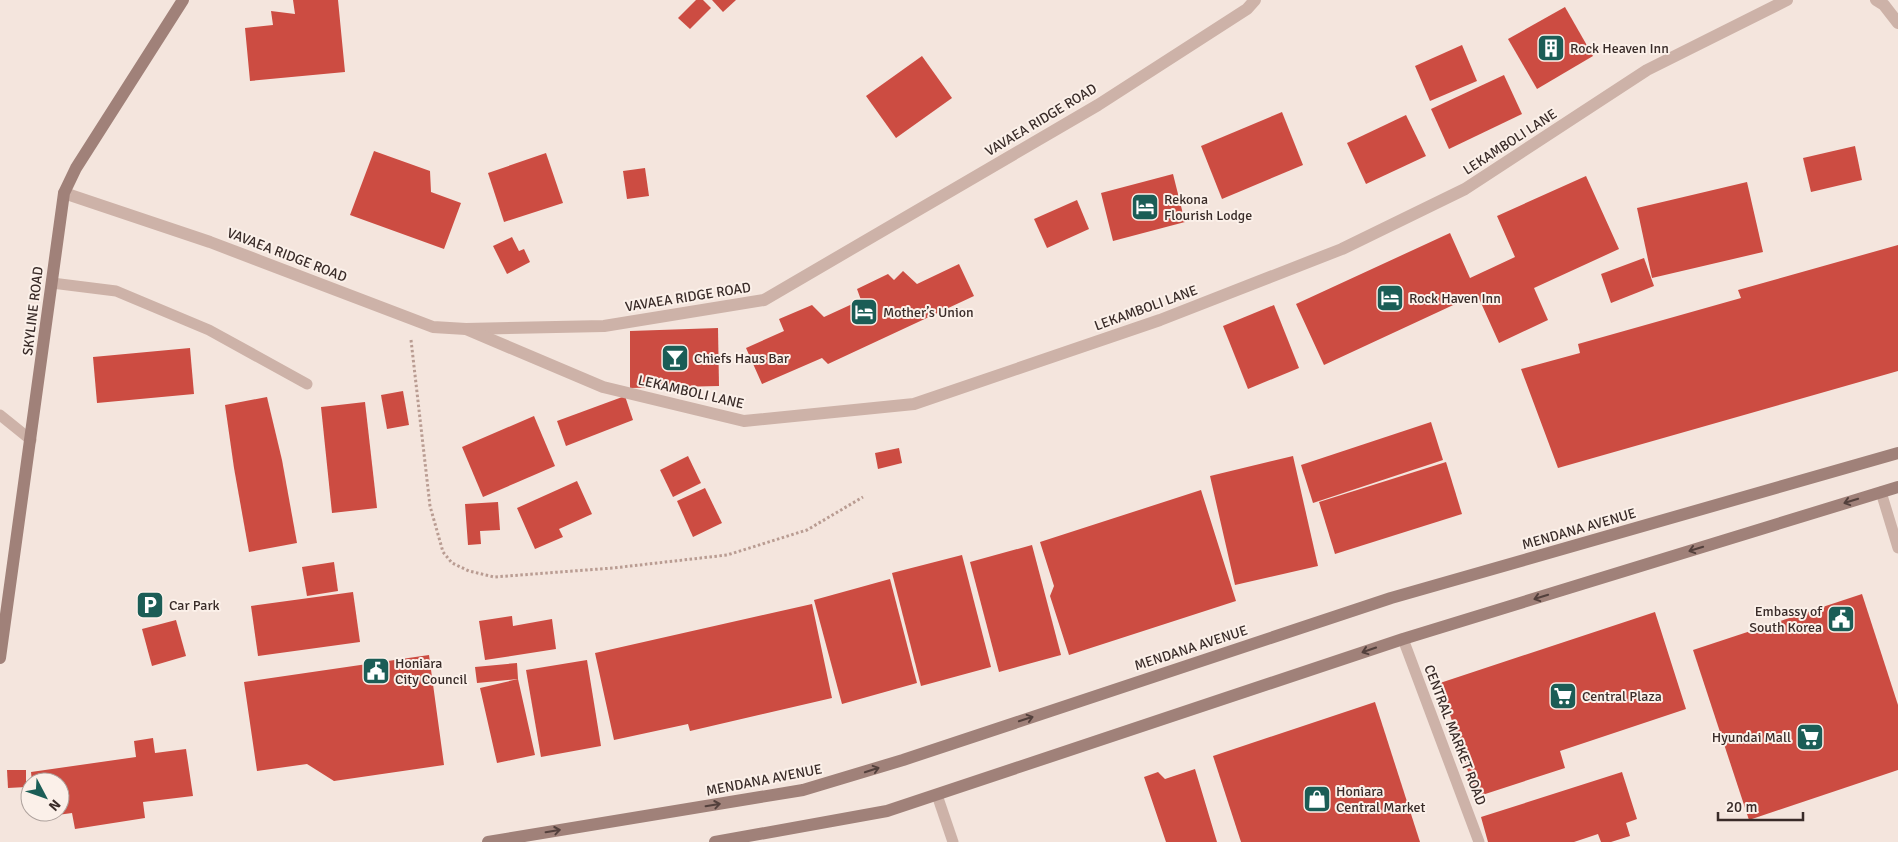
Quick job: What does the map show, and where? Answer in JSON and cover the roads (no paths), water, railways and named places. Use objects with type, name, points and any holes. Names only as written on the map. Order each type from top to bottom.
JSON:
[{"type":"main road","name":"SKYLINE ROAD","points":[[0,658],[64,193],[76,168],[183,0]]},
{"type":"main road","name":"MENDANA AVENUE","points":[[488,842],[803,790],[903,760],[1391,598],[1898,453]]},
{"type":"main road","points":[[715,842],[887,811],[1403,639],[1898,487]]},
{"type":"street","name":"VAVAEA RIDGE ROAD","points":[[64,193],[210,242],[432,326],[466,329],[604,326],[764,300],[1098,105],[1247,9],[1255,0]]},
{"type":"street","name":"LEKAMBOLI LANE","points":[[466,329],[603,387],[744,421],[914,404],[1160,320],[1342,249],[1465,189],[1648,70],[1787,0]]},
{"type":"street","points":[[1876,0],[1884,6],[1898,23]]},
{"type":"lane","points":[[52,283],[116,291],[209,330],[307,384]]},
{"type":"lane","points":[[0,415],[31,440]]},
{"type":"lane","points":[[1881,492],[1898,548]]},
{"type":"lane","name":"CENTRAL MARKET ROAD","points":[[1403,639],[1479,842]]},
{"type":"lane","points":[[937,795],[953,842]]},
{"type":"place","name":"Rock Heaven Inn","points":[[1551,48]]},
{"type":"place","name":"Rekona Flourish Lodge","points":[[1145,207]]},
{"type":"place","name":"Rock Haven Inn","points":[[1390,298]]},
{"type":"place","name":"Mother’s Union","points":[[864,312]]},
{"type":"place","name":"Chiefs Haus Bar","points":[[675,358]]},
{"type":"place","name":"Car Park","points":[[150,605]]},
{"type":"place","name":"Embassy of South Korea","points":[[1841,619]]},
{"type":"place","name":"Honiara City Council","points":[[376,671]]},
{"type":"place","name":"Central Plaza","points":[[1563,696]]},
{"type":"place","name":"Hyundai Mall","points":[[1810,737]]},
{"type":"place","name":"Honiara Central Market","points":[[1317,799]]}]
